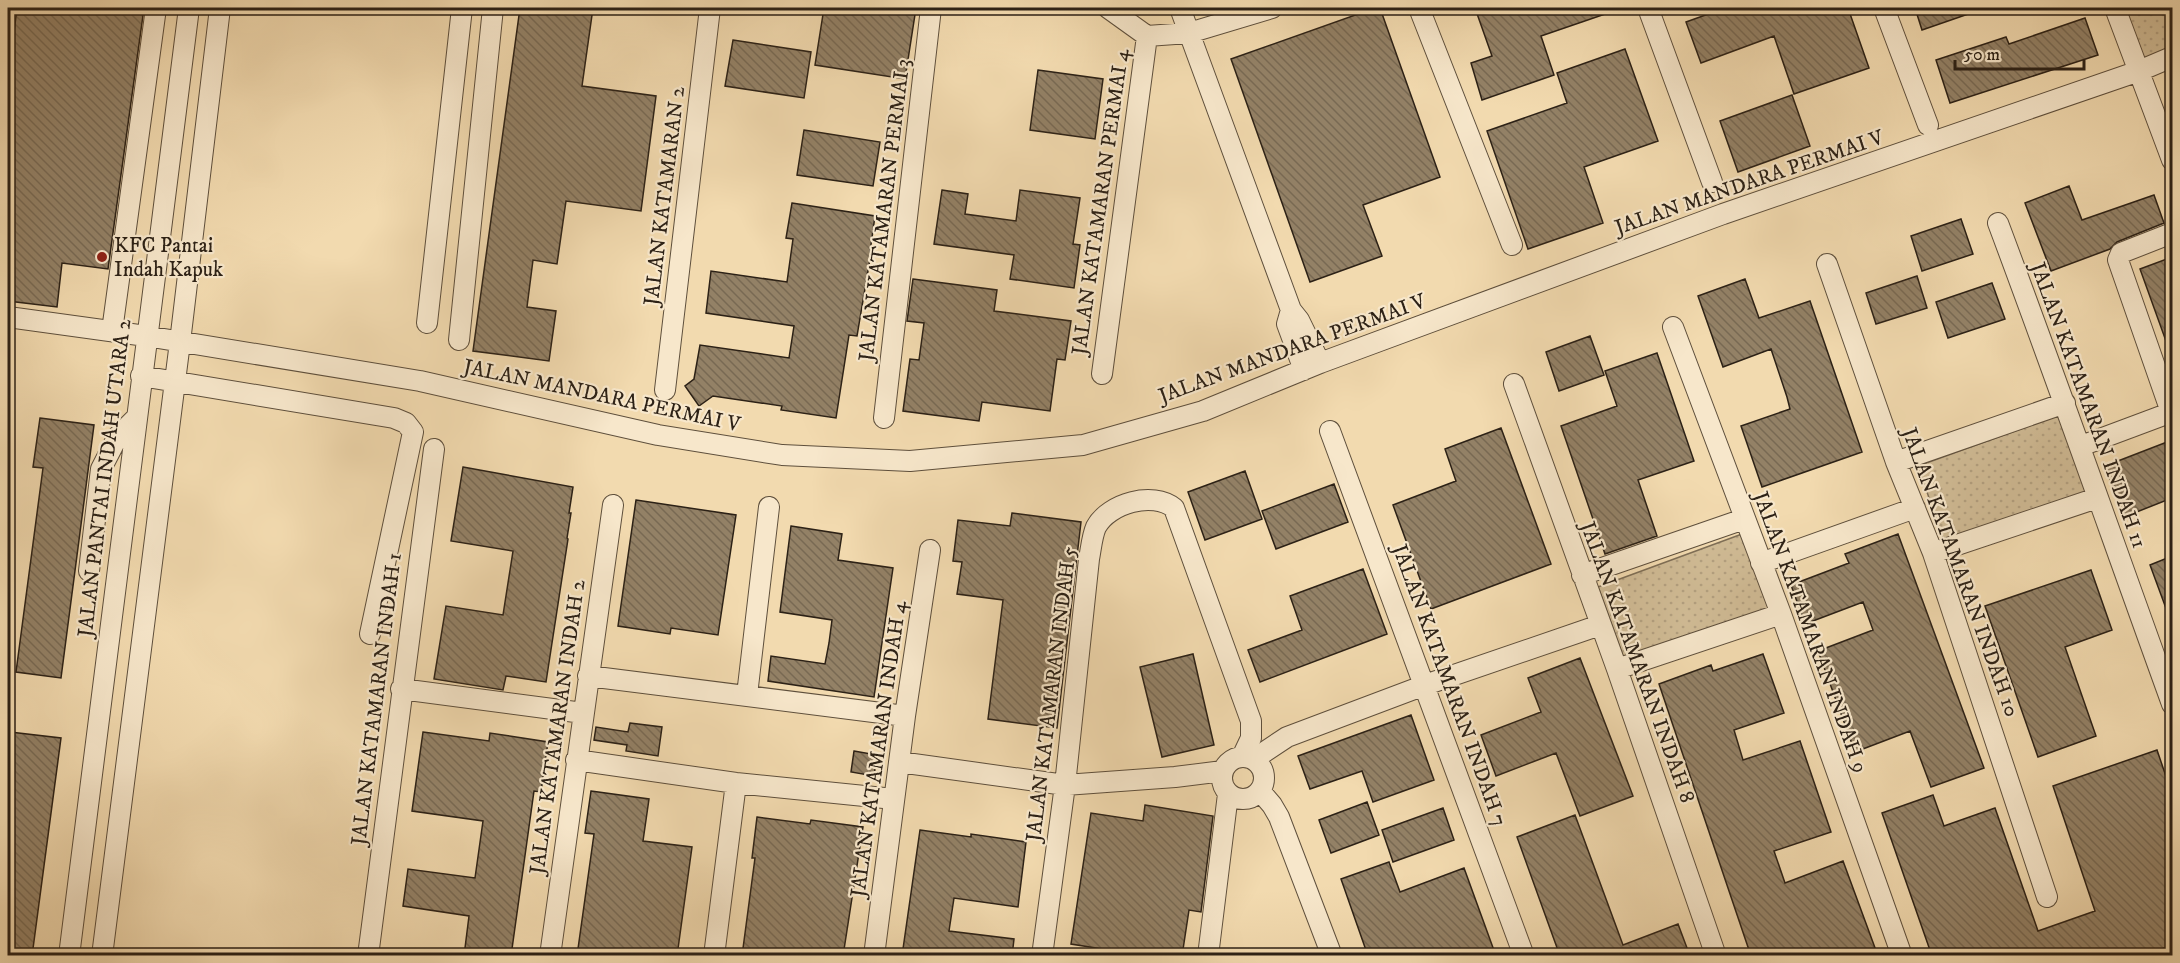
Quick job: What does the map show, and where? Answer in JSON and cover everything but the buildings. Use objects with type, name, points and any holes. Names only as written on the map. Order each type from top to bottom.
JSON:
[{"type":"street","points":[[112,331],[156,8]]},
{"type":"street","name":"JALAN PANTAI INDAH UTARA 2","points":[[69,956],[135,419],[189,8]]},
{"type":"street","points":[[102,956],[220,8]]},
{"type":"street","points":[[427,323],[462,8]]},
{"type":"street","points":[[459,340],[493,8]]},
{"type":"street","name":"JALAN KATAMARAN 2","points":[[665,390],[710,8]]},
{"type":"street","name":"JALAN KATAMARAN PERMAI 3","points":[[884,418],[931,8]]},
{"type":"street","points":[[1108,8],[1147,36],[1189,33],[1272,8]]},
{"type":"street","points":[[1180,8],[1291,310],[1287,324],[1312,367]]},
{"type":"street","points":[[1419,8],[1512,245]]},
{"type":"street","points":[[1647,8],[1712,182]]},
{"type":"street","points":[[1884,8],[1928,125]]},
{"type":"street","points":[[2115,8],[2172,160]]},
{"type":"street","name":"JALAN KATAMARAN PERMAI 4","points":[[1102,374],[1147,36]]},
{"type":"street","name":"JALAN MANDARA PERMAI V","points":[[8,317],[146,336],[420,381],[658,435],[782,454],[910,460],[1083,444],[1203,411],[1312,367],[1724,214],[2139,71],[2172,57]]},
{"type":"street","name":"JALAN KATAMARAN INDAH 11","points":[[1998,223],[2081,446],[2097,498],[2172,704]]},
{"type":"street","points":[[2081,446],[2172,413],[2118,260],[2121,253],[2172,233]]},
{"type":"street","name":"JALAN KATAMARAN INDAH 10","points":[[1827,264],[1896,462],[1933,553],[2047,897]]},
{"type":"street","name":"JALAN KATAMARAN INDAH 9","points":[[1673,327],[1780,614],[1902,956]]},
{"type":"street","name":"JALAN KATAMARAN INDAH 1","points":[[141,376],[394,418],[406,423],[413,432],[370,634]]},
{"type":"street","name":"JALAN KATAMARAN INDAH 8","points":[[1514,384],[1617,669],[1716,956]]},
{"type":"street","points":[[1896,462],[2065,403]]},
{"type":"street","points":[[89,571],[101,469],[118,436],[135,419]]},
{"type":"street","name":"JALAN KATAMARAN INDAH 7","points":[[1330,431],[1524,956]]},
{"type":"street","name":"JALAN KATAMARAN INDAH 1","points":[[368,956],[434,449]]},
{"type":"street","points":[[1933,553],[2097,498]]},
{"type":"street","name":"JALAN KATAMARAN INDAH 5","points":[[1042,956],[1065,785],[1089,559],[1096,528],[1107,512],[1125,504],[1137,502],[1167,502],[1174,508],[1251,721],[1248,758]]},
{"type":"street","name":"JALAN KATAMARAN INDAH 2","points":[[550,956],[613,505]]},
{"type":"street","points":[[747,695],[770,507]]},
{"type":"street","points":[[1761,563],[1915,508]]},
{"type":"street","points":[[1582,574],[1744,519]]},
{"type":"street","name":"JALAN KATAMARAN INDAH 4","points":[[874,956],[904,716],[930,550]]},
{"type":"street","points":[[1617,669],[1780,614]]},
{"type":"street","points":[[1208,956],[1228,794],[1223,783],[1223,771],[1231,761],[1248,758],[1287,737],[1425,685],[1600,625]]},
{"type":"street","points":[[588,676],[904,716]]},
{"type":"street","points":[[401,689],[583,713]]},
{"type":"street","points":[[1228,794],[1239,799],[1251,799],[1260,791],[1265,780],[1262,768],[1248,758]]},
{"type":"street","points":[[576,760],[736,783],[894,799]]},
{"type":"street","points":[[899,762],[1065,785],[1223,771]]},
{"type":"street","points":[[714,956],[736,783]]},
{"type":"street","points":[[1260,791],[1279,817],[1332,956]]},
{"type":"shaded area","points":[[2125,8],[2172,8],[2172,57],[2147,66]]},
{"type":"shaded area","points":[[2062,414],[2090,496],[1946,547],[1918,466]]},
{"type":"shaded area","points":[[1742,534],[1771,614],[1627,667],[1598,587]]},
{"type":"place","name":"KFC Pantai Indah Kapuk","points":[[102,257]]}]
